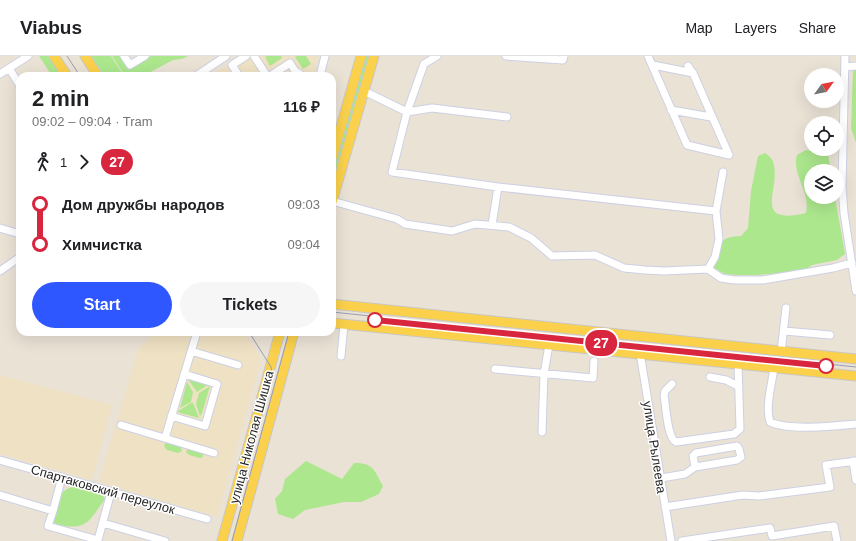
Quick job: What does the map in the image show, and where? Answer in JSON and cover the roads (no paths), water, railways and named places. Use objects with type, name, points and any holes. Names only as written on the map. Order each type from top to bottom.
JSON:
[{"type":"main road","points":[[54,56],[64,72]]},
{"type":"main road","points":[[86,56],[96,72]]},
{"type":"main road","points":[[336,144],[361,56]]},
{"type":"main road","points":[[336,187],[374,56]]},
{"type":"main road","points":[[336,304],[856,359]]},
{"type":"main road","points":[[336,323],[856,376]]},
{"type":"main road","name":"улица Николая Шишка","points":[[222,541],[279,336]]},
{"type":"main road","name":"улица Николая Шишка","points":[[237,541],[293,336]]},
{"type":"street","points":[[0,74],[28,56]]},
{"type":"street","points":[[124,56],[130,65],[145,56]]},
{"type":"street","points":[[202,72],[226,56]]},
{"type":"street","points":[[236,72],[232,65],[246,56]]},
{"type":"street","points":[[254,56],[265,72]]},
{"type":"street","points":[[321,72],[325,56]]},
{"type":"street","points":[[437,56],[424,64],[407,112],[392,172],[498,187],[716,211]]},
{"type":"street","points":[[506,56],[563,60],[564,56]]},
{"type":"street","points":[[648,56],[687,145],[729,155],[711,117],[693,73],[688,66]]},
{"type":"street","points":[[845,56],[842,186],[844,213],[853,248],[852,263],[856,291]]},
{"type":"street","points":[[275,72],[290,63],[297,72]]},
{"type":"street","points":[[845,67],[852,65],[856,66]]},
{"type":"street","points":[[653,66],[693,73]]},
{"type":"street","points":[[9,68],[16,79]]},
{"type":"street","points":[[364,90],[407,112],[432,108],[507,117]]},
{"type":"street","points":[[671,110],[711,117]]},
{"type":"street","points":[[708,269],[715,257],[720,239],[716,211],[723,172]]},
{"type":"street","points":[[492,225],[498,187]]},
{"type":"street","points":[[336,202],[397,220],[405,224],[452,231],[475,224],[509,226],[531,238],[552,256],[595,255],[624,268],[664,271],[708,269],[721,278],[734,280],[763,280],[833,268],[852,263]]},
{"type":"street","points":[[0,228],[16,233]]},
{"type":"street","points":[[0,271],[16,260]]},
{"type":"street","points":[[781,352],[786,308]]},
{"type":"street","points":[[341,356],[344,324]]},
{"type":"street","points":[[784,331],[830,335]]},
{"type":"street","points":[[165,438],[196,336]]},
{"type":"street","points":[[542,432],[544,374],[549,345]]},
{"type":"street","points":[[191,351],[238,365]]},
{"type":"street","name":"улица Рылеева","points":[[640,353],[671,541]]},
{"type":"street","points":[[495,369],[593,378],[594,361]]},
{"type":"street","points":[[672,384],[665,391],[664,395],[670,434],[676,442],[734,434],[740,429],[738,364]]},
{"type":"street","points":[[774,368],[768,417],[770,422],[776,425],[795,426],[833,426],[856,424]]},
{"type":"street","points":[[171,416],[205,426],[217,384],[184,374]]},
{"type":"street","points":[[710,377],[726,380],[738,386]]},
{"type":"street","points":[[121,425],[214,453]]},
{"type":"street","points":[[661,478],[685,474],[695,467],[737,460],[741,457],[740,448],[737,446],[696,453],[693,456],[695,467]]},
{"type":"street","name":"Спартаковский переулок","points":[[0,460],[207,519]]},
{"type":"street","points":[[665,507],[743,495],[759,496],[830,486],[826,465],[854,461],[856,480]]},
{"type":"street","points":[[62,478],[48,526],[99,541],[102,523],[111,492]]},
{"type":"street","points":[[0,495],[53,511]]},
{"type":"street","points":[[102,523],[164,541]]},
{"type":"street","points":[[682,541],[770,528],[772,536],[834,526],[837,541]]},
{"type":"tram line","points":[[67,56],[77,72]]},
{"type":"tram line","points":[[336,312],[856,367]]},
{"type":"tram line","name":"27","points":[[375,320],[826,366]]},
{"type":"tram line","points":[[252,336],[271,367],[273,375]]},
{"type":"tram line","points":[[232,541],[288,336]]}]
